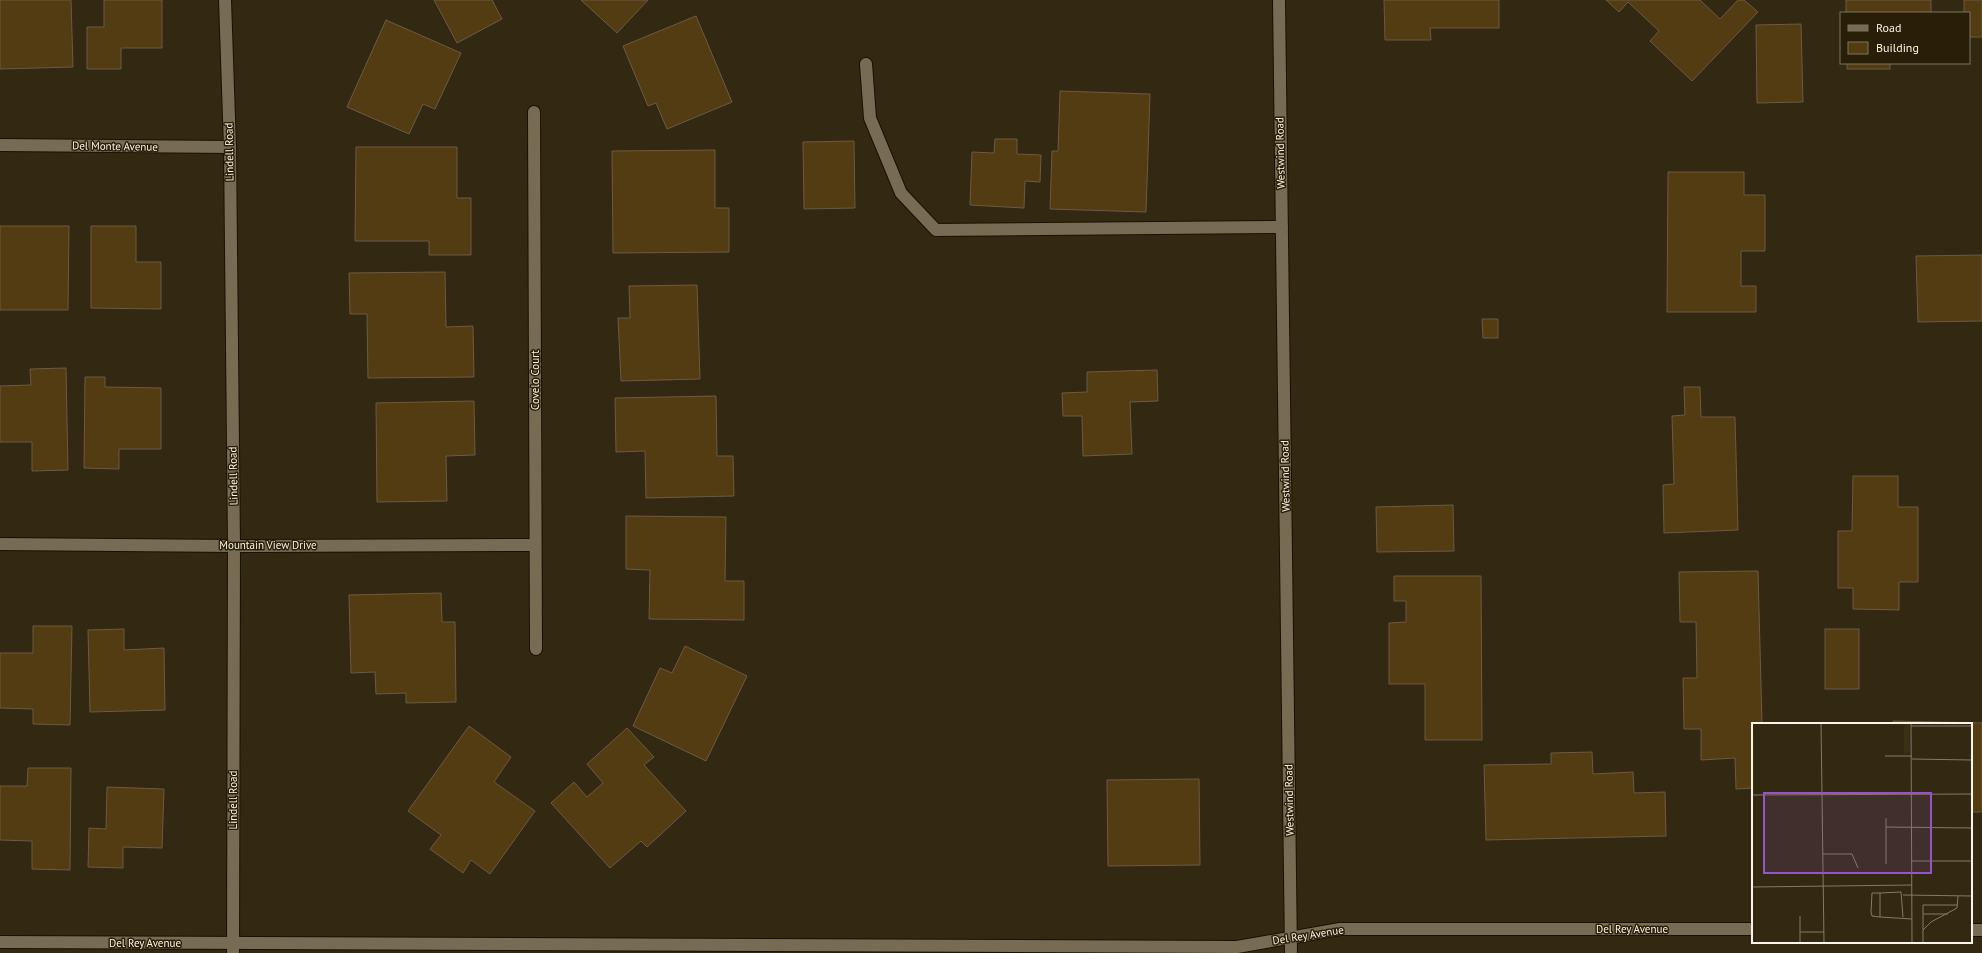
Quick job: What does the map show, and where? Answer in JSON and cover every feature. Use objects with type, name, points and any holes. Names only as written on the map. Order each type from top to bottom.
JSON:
[{"type":"street","name":"Lindell Road","points":[[225,0],[230,147],[234,546],[233,948]]},
{"type":"street","name":"Westwind Road","points":[[1278,0],[1291,953]]},
{"type":"street","points":[[866,64],[870,118],[901,193],[936,230],[1282,227]]},
{"type":"street","name":"Covelo Court","points":[[534,112],[536,649]]},
{"type":"street","name":"Del Monte Avenue","points":[[0,145],[230,147]]},
{"type":"street","name":"Mountain View Drive","points":[[0,544],[234,546],[535,545]]},
{"type":"street","name":"Del Rey Avenue","points":[[0,942],[233,948],[1237,947],[1340,929],[1752,929]]},
{"type":"building","points":[[0,0],[71,0],[73,67],[0,69]]},
{"type":"building","points":[[104,0],[162,0],[162,48],[121,48],[121,69],[87,69],[87,27],[104,27]]},
{"type":"building","points":[[434,0],[492,0],[502,19],[457,43]]},
{"type":"building","points":[[581,0],[648,0],[617,33]]},
{"type":"building","points":[[1384,0],[1499,0],[1499,28],[1430,28],[1431,40],[1385,40]]},
{"type":"building","points":[[1606,0],[1700,0],[1720,19],[1738,0],[1744,0],[1758,12],[1692,81],[1650,41],[1659,31],[1628,2],[1619,12]]},
{"type":"building","points":[[1846,0],[1931,0],[1931,12],[1846,12]]},
{"type":"building","points":[[1964,0],[1982,0],[1982,37],[1970,37],[1970,12],[1964,12]]},
{"type":"building","points":[[696,16],[732,102],[667,129],[656,103],[648,106],[623,46]]},
{"type":"building","points":[[386,20],[461,53],[435,109],[423,104],[409,134],[347,107]]},
{"type":"building","points":[[1801,24],[1803,102],[1757,103],[1756,25]]},
{"type":"building","points":[[1847,64],[1890,64],[1890,69],[1847,69]]},
{"type":"building","points":[[1060,91],[1150,94],[1146,212],[1050,209],[1052,151],[1058,151]]},
{"type":"building","points":[[995,139],[1017,139],[1017,154],[1041,155],[1040,182],[1025,181],[1024,208],[970,205],[972,152],[994,153]]},
{"type":"building","points":[[854,141],[855,208],[804,209],[803,142]]},
{"type":"building","points":[[356,147],[457,147],[457,198],[471,198],[471,255],[429,255],[429,241],[355,241]]},
{"type":"building","points":[[715,150],[715,208],[729,208],[729,252],[613,253],[612,151]]},
{"type":"building","points":[[1668,172],[1744,172],[1744,195],[1765,195],[1765,251],[1741,251],[1741,286],[1756,286],[1756,312],[1667,312]]},
{"type":"building","points":[[0,226],[69,226],[68,310],[0,310]]},
{"type":"building","points":[[91,226],[136,226],[136,262],[161,262],[161,309],[91,308]]},
{"type":"building","points":[[1982,255],[1982,321],[1918,322],[1916,256]]},
{"type":"building","points":[[445,272],[446,327],[473,326],[474,377],[368,378],[367,314],[350,314],[349,273]]},
{"type":"building","points":[[697,285],[700,379],[621,381],[618,318],[630,318],[629,286]]},
{"type":"building","points":[[1482,319],[1498,319],[1498,338],[1483,338]]},
{"type":"building","points":[[66,368],[68,470],[32,471],[32,442],[0,442],[0,386],[31,385],[30,369]]},
{"type":"building","points":[[1157,370],[1158,401],[1130,402],[1132,454],[1083,456],[1082,416],[1063,416],[1062,393],[1087,392],[1087,372]]},
{"type":"building","points":[[85,377],[105,377],[105,387],[161,388],[161,449],[119,449],[119,469],[84,468]]},
{"type":"building","points":[[1684,387],[1700,387],[1701,417],[1735,417],[1738,530],[1664,533],[1663,485],[1674,484],[1672,416],[1685,415]]},
{"type":"building","points":[[716,396],[717,456],[733,456],[734,496],[646,498],[645,451],[616,452],[615,398]]},
{"type":"building","points":[[474,401],[475,455],[446,456],[447,501],[377,502],[376,403]]},
{"type":"building","points":[[1853,476],[1898,476],[1898,507],[1918,507],[1918,582],[1899,582],[1899,610],[1853,609],[1853,588],[1838,588],[1838,531],[1852,531]]},
{"type":"building","points":[[1453,505],[1454,551],[1377,552],[1376,507]]},
{"type":"building","points":[[626,516],[726,517],[725,581],[744,581],[744,620],[649,619],[650,570],[626,569]]},
{"type":"building","points":[[1758,571],[1762,723],[1752,723],[1752,788],[1736,789],[1735,758],[1701,760],[1701,729],[1684,729],[1683,678],[1697,678],[1696,622],[1680,622],[1679,572]]},
{"type":"building","points":[[1394,576],[1481,576],[1482,740],[1425,740],[1425,684],[1389,684],[1389,623],[1406,622],[1406,601],[1394,601]]},
{"type":"building","points":[[441,593],[442,622],[455,622],[456,702],[406,703],[406,693],[376,694],[375,672],[351,673],[349,595]]},
{"type":"building","points":[[33,626],[72,626],[70,725],[33,724],[33,709],[0,708],[0,653],[33,653]]},
{"type":"building","points":[[124,629],[124,650],[164,648],[165,710],[90,712],[88,630]]},
{"type":"building","points":[[1825,629],[1859,629],[1859,689],[1825,689]]},
{"type":"building","points":[[685,646],[747,676],[706,761],[633,726],[660,668],[672,673]]},
{"type":"building","points":[[1893,721],[1982,723],[1982,812],[1972,812],[1972,723],[1893,723]]},
{"type":"building","points":[[469,726],[511,757],[494,782],[535,811],[490,874],[471,860],[463,873],[430,849],[441,835],[408,811]]},
{"type":"building","points":[[627,728],[654,757],[644,765],[686,811],[647,847],[641,841],[610,868],[551,803],[574,782],[587,797],[603,783],[587,764]]},
{"type":"building","points":[[1592,752],[1593,774],[1633,772],[1634,793],[1665,792],[1666,836],[1486,840],[1484,765],[1551,764],[1551,753]]},
{"type":"building","points":[[28,768],[71,768],[70,870],[32,869],[32,841],[0,840],[0,786],[27,786]]},
{"type":"building","points":[[1199,779],[1200,865],[1108,866],[1107,780]]},
{"type":"building","points":[[107,787],[164,789],[162,848],[123,847],[123,868],[88,867],[89,828],[106,829]]}]
